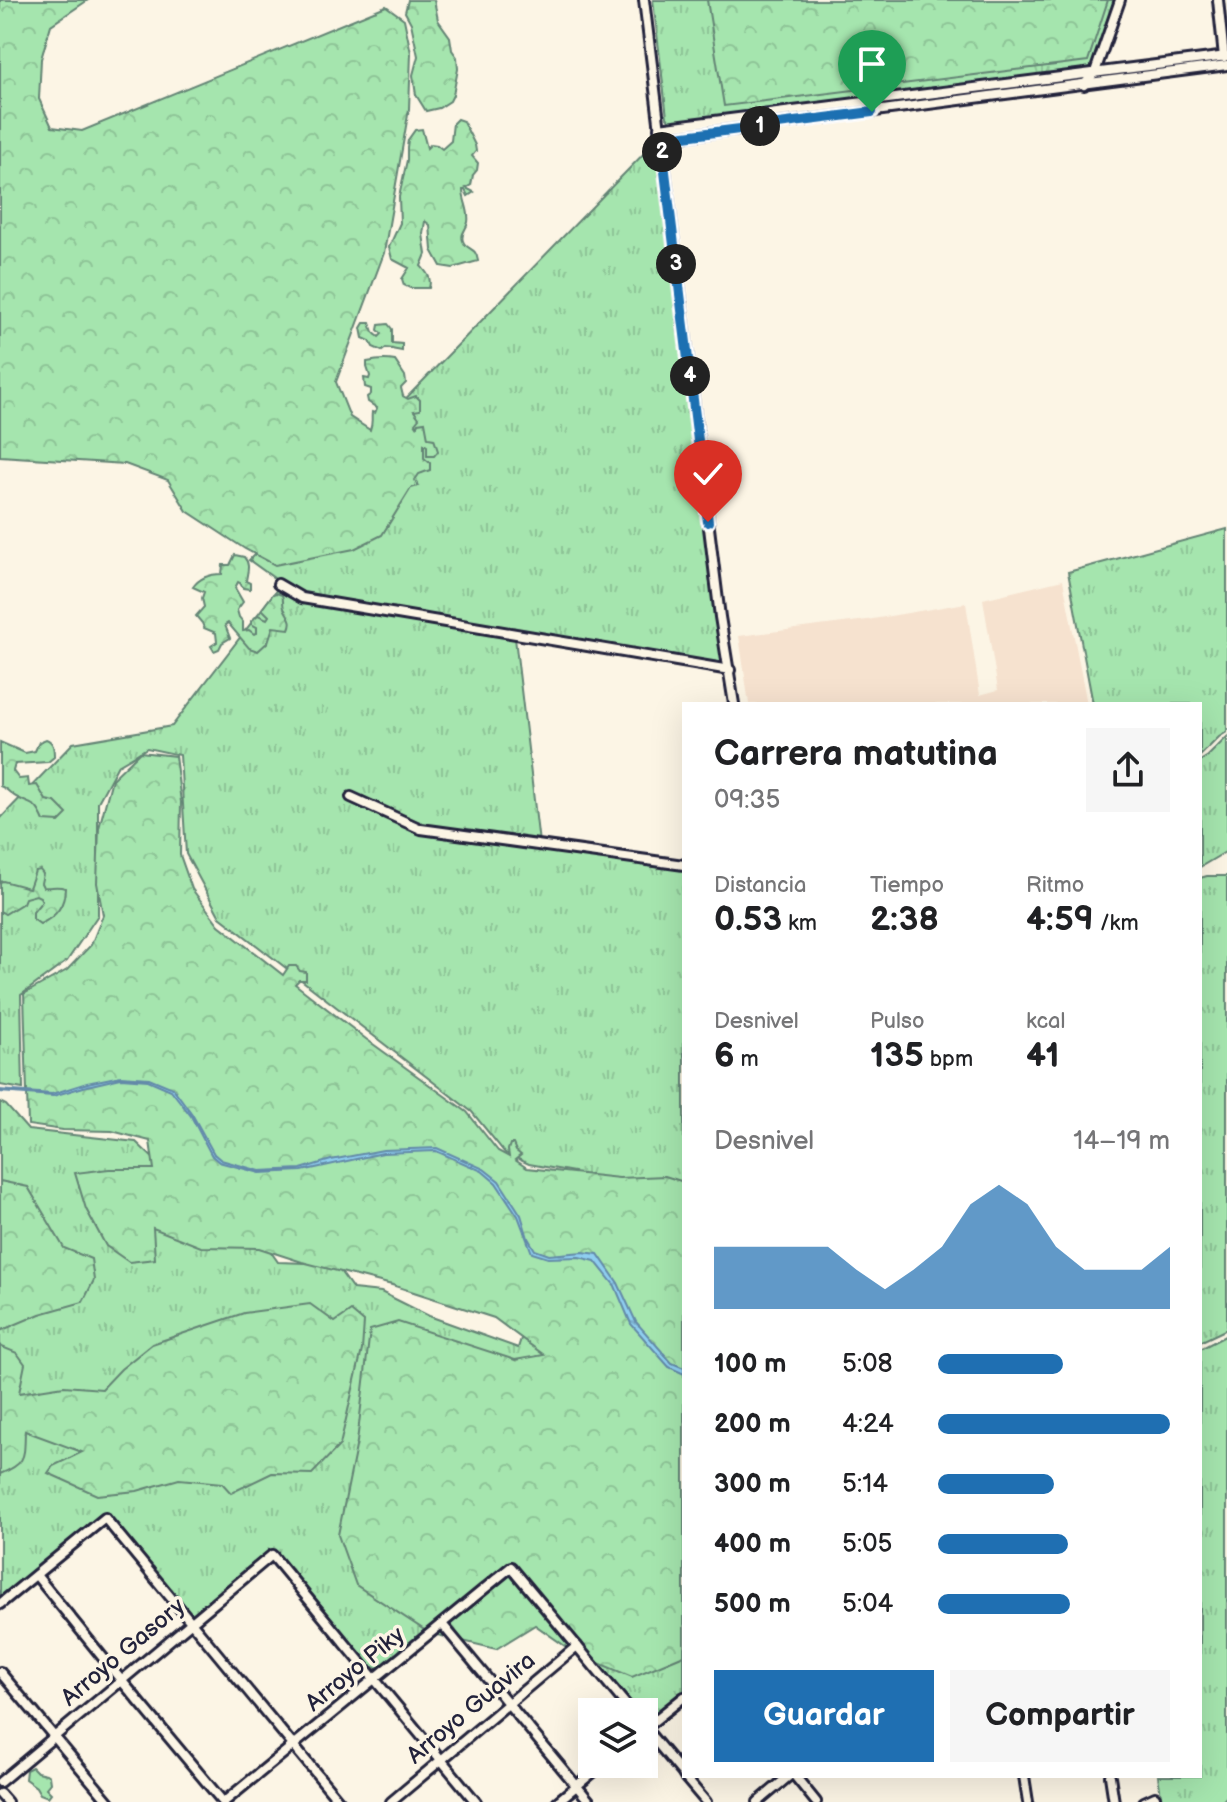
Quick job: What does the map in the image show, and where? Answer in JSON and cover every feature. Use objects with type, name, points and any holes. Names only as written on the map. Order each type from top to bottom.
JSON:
[{"type":"street","points":[[644,0],[720,617],[734,702]]},
{"type":"street","points":[[1084,85],[1095,72],[1120,0]]},
{"type":"street","points":[[1218,0],[1226,59]]},
{"type":"street","points":[[659,128],[1095,72],[1226,59]]},
{"type":"street","points":[[661,139],[1084,85],[1226,59]]},
{"type":"street","points":[[278,584],[302,598],[730,670]]},
{"type":"street","points":[[351,797],[421,829],[682,865]]},
{"type":"street","points":[[0,1604],[105,1518],[340,1802]]},
{"type":"street","name":"Arroyo Gasory","points":[[0,1782],[272,1555],[375,1679]]},
{"type":"street","name":"Arroyo Piky","points":[[224,1802],[511,1567],[577,1646]]},
{"type":"street","points":[[36,1575],[224,1802]]},
{"type":"street","points":[[442,1624],[590,1802]]},
{"type":"street","points":[[577,1646],[620,1698]]},
{"type":"street","name":"Arroyo Guavira","points":[[391,1802],[577,1646]]},
{"type":"street","points":[[0,1672],[109,1802]]},
{"type":"street","points":[[375,1679],[476,1802]]},
{"type":"street","points":[[658,1717],[682,1699]]},
{"type":"street","points":[[658,1745],[682,1774]]},
{"type":"street","points":[[557,1802],[586,1778]]},
{"type":"street","points":[[686,1778],[706,1802]]},
{"type":"street","points":[[758,1802],[789,1778]]},
{"type":"street","points":[[794,1778],[816,1802]]},
{"type":"street","points":[[1024,1778],[1028,1802]]},
{"type":"street","points":[[1110,1778],[1114,1802]]},
{"type":"street","points":[[0,1794],[7,1802]]},
{"type":"street","points":[[1144,1802],[1155,1797]]},
{"type":"shaded area","points":[[1063,580],[1087,702],[749,702],[739,636],[867,620],[966,603],[980,695],[998,690],[983,599]]},
{"type":"green space","points":[[0,0],[88,0],[51,25],[41,59],[39,99],[52,127],[82,131],[386,6],[404,19],[411,53],[409,109],[384,253],[336,382],[350,417],[370,430],[372,412],[375,413],[377,408],[368,402],[371,389],[365,387],[364,378],[369,379],[370,376],[367,362],[395,361],[405,376],[406,383],[401,388],[403,396],[408,399],[416,396],[420,400],[420,410],[414,411],[419,418],[415,423],[417,426],[425,422],[428,438],[434,439],[438,451],[434,456],[427,456],[427,446],[424,444],[424,458],[430,463],[430,470],[419,474],[415,480],[418,486],[411,488],[382,535],[354,549],[275,565],[187,511],[168,480],[125,464],[0,456]]},
{"type":"green space","points":[[408,0],[434,0],[438,20],[450,37],[452,50],[457,57],[458,69],[450,101],[426,111],[416,95],[413,75],[418,56],[411,23],[405,12]]},
{"type":"green space","points":[[653,0],[1118,0],[1096,65],[1090,71],[671,123],[667,117]]},
{"type":"green space","points":[[707,0],[1108,0],[1088,61],[724,106]]},
{"type":"green space","points":[[1084,77],[1085,80],[676,131]]},
{"type":"green space","points":[[457,119],[463,121],[475,145],[476,151],[472,156],[478,163],[471,185],[466,188],[474,192],[468,196],[463,190],[468,218],[462,238],[478,261],[453,268],[441,266],[432,250],[430,225],[425,221],[426,254],[421,266],[430,284],[429,288],[410,288],[404,285],[402,279],[409,268],[392,259],[389,247],[400,223],[399,197],[408,140],[415,130],[422,129],[427,148],[431,144],[442,149],[451,141],[453,123]]},
{"type":"green space","points":[[657,140],[716,612],[726,666],[299,596],[249,560]]},
{"type":"green space","points":[[364,323],[370,323],[379,337],[382,334],[378,330],[379,325],[388,324],[392,329],[392,343],[402,344],[402,351],[386,348],[382,351],[373,347],[370,341],[363,338],[361,328]]},
{"type":"green space","points":[[1227,529],[1227,732],[1202,754],[1202,702],[1093,702],[1068,572]]},
{"type":"green space","points":[[235,555],[246,560],[246,581],[250,583],[250,589],[243,588],[238,582],[235,588],[243,602],[237,610],[243,622],[243,631],[257,633],[257,627],[251,621],[258,615],[267,619],[269,616],[262,609],[276,593],[282,595],[291,621],[289,629],[273,627],[268,642],[258,651],[249,648],[228,623],[225,625],[230,638],[214,651],[211,646],[217,642],[216,633],[204,628],[196,616],[204,607],[204,592],[193,587],[206,577],[222,574],[223,565],[230,565]]},
{"type":"green space","points":[[278,588],[303,601],[515,638],[539,843],[421,826],[348,792],[346,797],[421,833],[682,867],[682,1696],[658,1714],[658,1698],[627,1698],[517,1565],[508,1565],[381,1667],[375,1668],[275,1552],[269,1553],[191,1614],[106,1514],[0,1599],[0,1102],[28,1130],[136,1142],[203,1206],[252,1225],[278,1262],[335,1264],[353,1289],[381,1292],[429,1316],[518,1348],[574,1172],[529,1164],[505,1153],[472,1112],[220,917],[186,854],[180,755],[147,748],[118,765],[98,802],[98,915],[67,961],[21,995],[23,1089],[0,1085],[0,819],[73,743],[172,726]]},
{"type":"green space","points":[[1227,737],[1227,851],[1202,866],[1202,760]]},
{"type":"green space","points":[[46,739],[52,744],[54,757],[48,762],[15,764],[13,771],[19,779],[28,778],[29,786],[37,785],[46,800],[55,802],[67,814],[59,822],[44,821],[34,805],[0,786],[0,742],[25,753],[35,751],[39,742]]},
{"type":"green space","points":[[140,752],[175,756],[181,802],[180,855],[192,889],[219,925],[283,975],[289,966],[306,972],[306,980],[295,984],[467,1112],[498,1151],[509,1157],[508,1150],[513,1144],[521,1155],[515,1160],[527,1168],[619,1178],[665,1176],[682,1181],[682,1656],[632,1677],[575,1653],[535,1625],[496,1649],[429,1633],[356,1585],[338,1535],[357,1442],[370,1330],[398,1322],[515,1360],[544,1355],[494,1318],[392,1285],[259,1248],[201,1247],[153,1228],[155,1259],[129,1262],[106,1246],[86,1209],[75,1173],[154,1169],[150,1141],[112,1131],[63,1130],[28,1125],[24,994],[67,970],[91,945],[103,915],[97,883],[99,828],[112,779]]},
{"type":"green space","points":[[40,870],[43,887],[65,888],[63,900],[55,914],[40,924],[33,919],[33,912],[42,901],[36,895],[25,898],[23,903],[5,914],[0,911],[0,882],[29,888],[35,871]]},
{"type":"green space","points":[[1227,876],[1227,1329],[1202,1341],[1202,877]]},
{"type":"green space","points":[[0,1181],[28,1187],[64,1248],[91,1259],[94,1280],[83,1302],[40,1314],[0,1331]]},
{"type":"green space","points":[[310,1304],[335,1322],[351,1311],[364,1322],[362,1350],[340,1445],[312,1474],[272,1473],[231,1493],[222,1483],[179,1479],[137,1491],[97,1495],[48,1473],[53,1466],[82,1452],[25,1431],[20,1462],[0,1474],[0,1344],[17,1353],[25,1364],[19,1393],[64,1386],[102,1389],[152,1344],[244,1313]]},
{"type":"green space","points":[[1227,1335],[1227,1796],[1222,1802],[1162,1802],[1158,1778],[1202,1778],[1202,1348]]},
{"type":"green space","points":[[32,1767],[49,1776],[50,1783],[46,1788],[51,1793],[48,1797],[40,1794],[25,1779],[26,1770]]},
{"type":"water","points":[[121,1076],[149,1078],[173,1088],[192,1114],[214,1154],[221,1160],[260,1171],[301,1169],[383,1150],[437,1148],[484,1169],[499,1181],[521,1215],[535,1250],[549,1255],[598,1254],[618,1283],[636,1322],[672,1363],[682,1367],[682,1373],[669,1367],[631,1324],[615,1286],[595,1261],[579,1257],[548,1258],[532,1253],[518,1216],[496,1183],[482,1171],[436,1151],[383,1153],[302,1171],[260,1173],[219,1162],[212,1156],[191,1116],[171,1090],[148,1080],[121,1078],[53,1096],[0,1092],[52,1094]]},
{"type":"route","points":[[708,522],[661,139],[872,112]]}]
